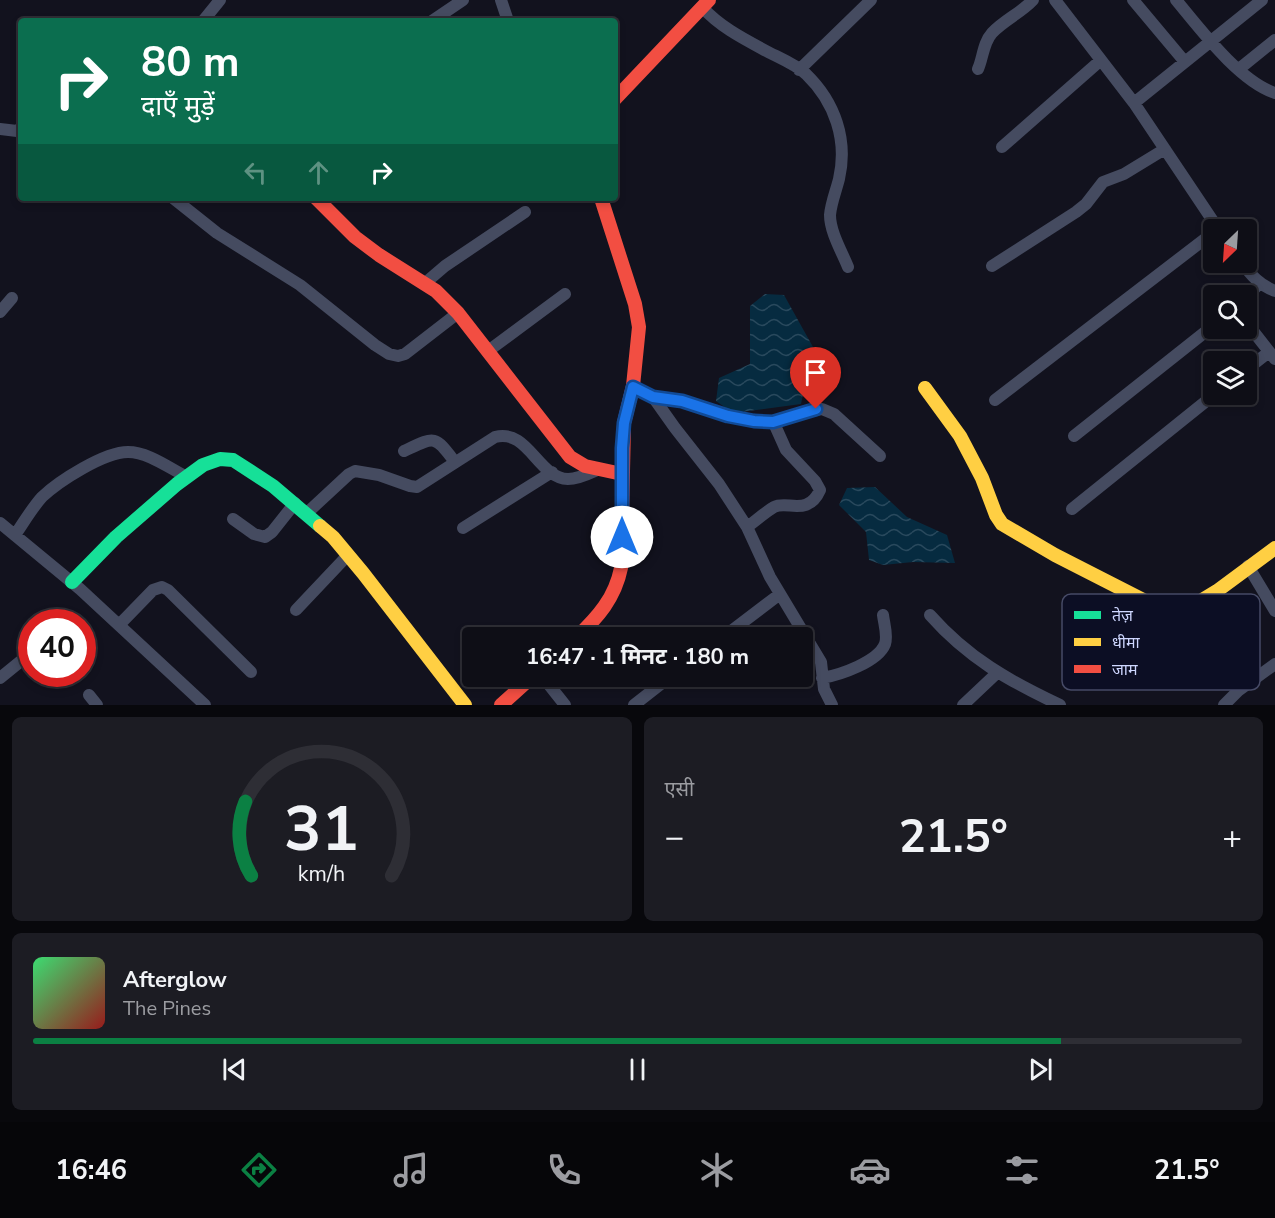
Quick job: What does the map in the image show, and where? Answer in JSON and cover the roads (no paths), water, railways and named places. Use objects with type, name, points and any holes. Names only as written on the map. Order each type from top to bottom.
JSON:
[{"type":"street","points":[[205,18],[220,0]]},
{"type":"street","points":[[436,18],[462,0]]},
{"type":"street","points":[[501,0],[507,18]]},
{"type":"street","points":[[799,70],[871,0]]},
{"type":"street","points":[[978,69],[992,33],[1024,10],[1033,0]]},
{"type":"street","points":[[1055,0],[1134,103],[1210,219]]},
{"type":"street","points":[[1132,0],[1185,62]]},
{"type":"street","points":[[1176,0],[1239,69],[1254,83],[1275,93]]},
{"type":"street","points":[[1134,103],[1262,0]]},
{"type":"street","points":[[618,96],[706,4],[721,25],[799,70],[817,87],[828,105],[843,144],[843,158],[830,217],[848,267]]},
{"type":"street","points":[[1239,69],[1275,40]]},
{"type":"street","points":[[1002,147],[1101,60]]},
{"type":"street","points":[[0,129],[18,130]]},
{"type":"street","points":[[992,266],[1076,212],[1109,178],[1124,174],[1165,149]]},
{"type":"street","points":[[180,201],[217,233],[300,285],[389,354],[398,356],[405,354],[458,313]]},
{"type":"street","points":[[319,201],[355,237],[436,291],[458,313],[570,457],[585,466],[622,474]]},
{"type":"street","points":[[586,627],[610,602],[618,584],[621,568],[624,423],[633,387],[639,327],[635,304],[602,201]]},
{"type":"street","points":[[424,284],[445,266],[525,212]]},
{"type":"street","points":[[995,400],[1203,241]]},
{"type":"street","points":[[1248,273],[1275,291]]},
{"type":"street","points":[[1257,286],[1260,283]]},
{"type":"street","points":[[488,351],[566,294]]},
{"type":"street","points":[[0,312],[12,298]]},
{"type":"street","points":[[1074,436],[1203,335]]},
{"type":"street","points":[[1257,336],[1272,355],[1257,364]]},
{"type":"street","points":[[633,387],[653,397],[682,401],[728,416],[754,421],[773,422],[822,409],[834,414],[880,456]]},
{"type":"street","points":[[925,388],[960,436],[982,478],[996,515],[1012,531],[1132,594]]},
{"type":"street","points":[[653,397],[719,484],[747,527],[760,558],[821,662],[824,689],[832,705]]},
{"type":"street","points":[[1072,509],[1203,404]]},
{"type":"street","points":[[747,527],[775,506],[802,506],[814,498],[820,490],[815,481],[786,450],[773,422]]},
{"type":"street","points":[[307,513],[355,471],[370,473],[417,487],[495,437],[502,435],[518,440],[559,477],[574,479],[599,469]]},
{"type":"street","points":[[404,451],[430,439],[435,440],[441,443],[455,462]]},
{"type":"street","points":[[15,535],[44,495],[75,474],[114,454],[128,452],[145,455],[188,477]]},
{"type":"street","points":[[72,582],[116,537],[203,465],[220,459],[233,460],[307,513],[333,537],[465,705]]},
{"type":"street","points":[[463,528],[552,472]]},
{"type":"street","points":[[233,519],[254,534],[266,537],[294,503]]},
{"type":"street","points":[[0,523],[72,582],[205,705]]},
{"type":"street","points":[[1210,594],[1275,548]]},
{"type":"street","points":[[296,610],[348,555]]},
{"type":"street","points":[[1248,566],[1275,611]]},
{"type":"street","points":[[119,625],[153,590],[162,587],[168,590],[251,672]]},
{"type":"street","points":[[736,627],[780,594]]},
{"type":"street","points":[[822,678],[847,672],[880,651],[885,643],[886,635],[883,615]]},
{"type":"street","points":[[930,615],[957,644],[997,673],[1043,702],[1060,705]]},
{"type":"street","points":[[0,678],[18,663]]},
{"type":"street","points":[[1260,675],[1275,664]]},
{"type":"street","points":[[963,705],[997,673]]},
{"type":"street","points":[[501,705],[521,687]]},
{"type":"street","points":[[551,687],[565,705]]},
{"type":"street","points":[[634,705],[657,687]]},
{"type":"street","points":[[1224,705],[1239,690]]},
{"type":"water","points":[[765,294],[784,295],[813,347],[801,404],[733,413],[716,401],[719,378],[750,364],[750,306]]},
{"type":"water","points":[[875,487],[907,517],[947,535],[955,563],[913,562],[883,565],[869,560],[866,532],[839,505],[847,488]]}]
